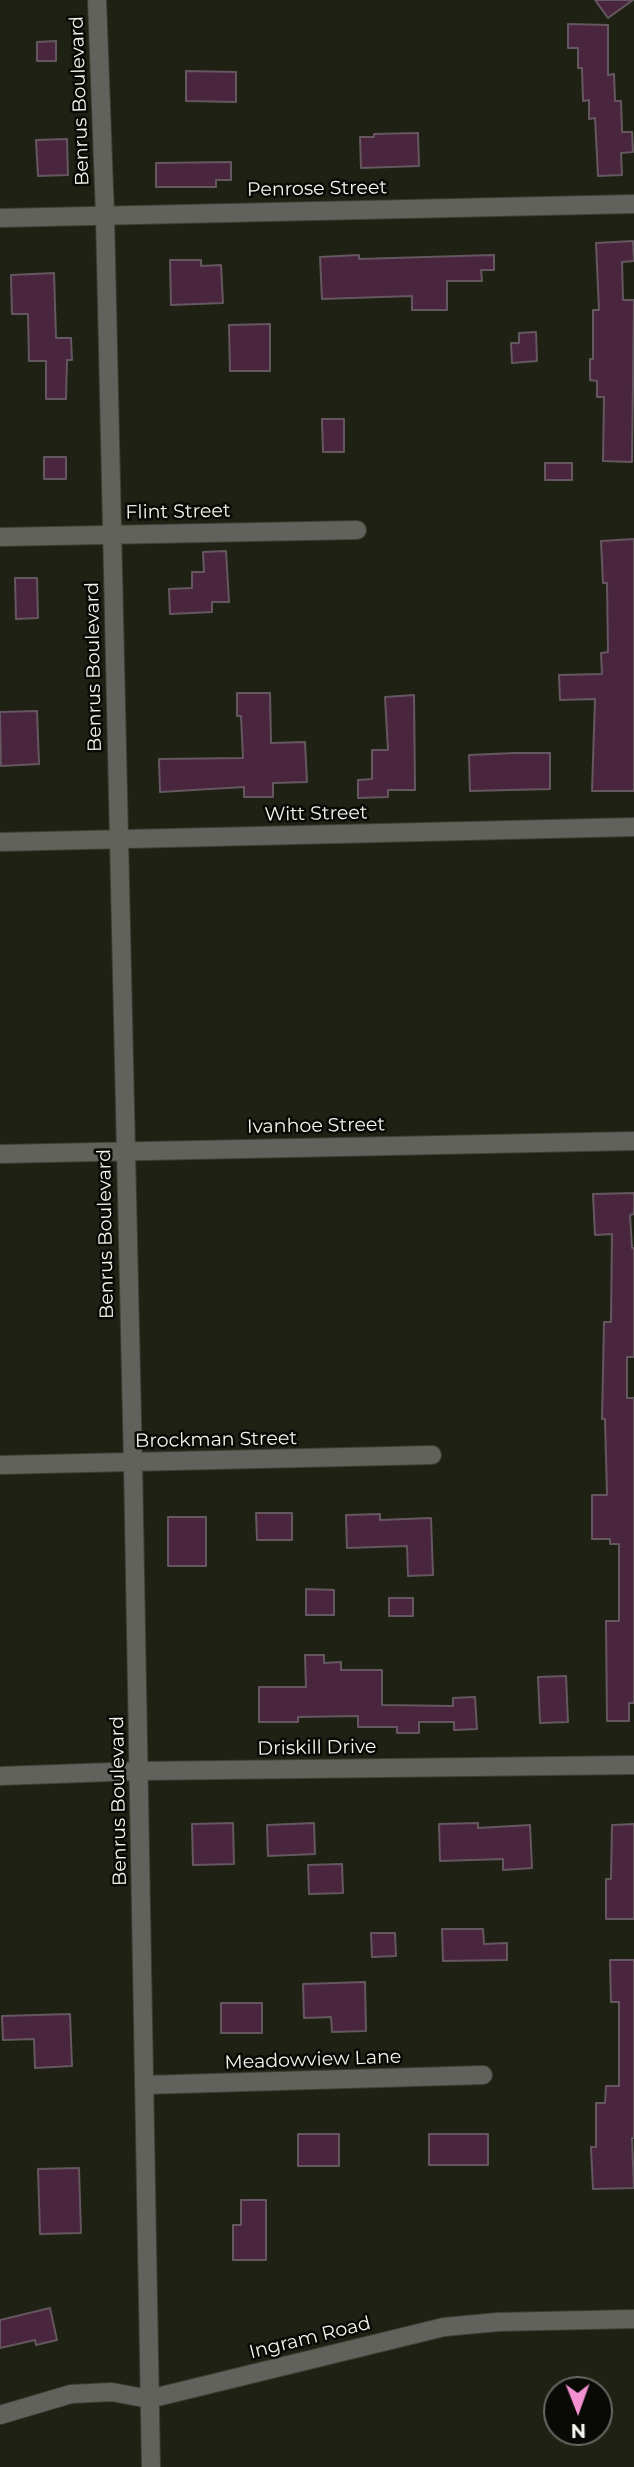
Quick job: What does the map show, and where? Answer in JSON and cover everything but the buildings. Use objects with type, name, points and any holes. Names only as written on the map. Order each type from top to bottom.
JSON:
[{"type":"street","name":"Benrus Boulevard","points":[[97,0],[106,215],[113,534],[151,2467]]},
{"type":"street","name":"Penrose Street","points":[[0,218],[634,204]]},
{"type":"street","name":"Flint Street","points":[[0,537],[357,530]]},
{"type":"street","name":"Witt Street","points":[[0,842],[634,827]]},
{"type":"street","name":"Ivanhoe Street","points":[[0,1154],[634,1141]]},
{"type":"street","name":"Brockman Street","points":[[0,1465],[432,1455]]},
{"type":"street","name":"Driskill Drive","points":[[0,1776],[139,1771],[634,1765]]},
{"type":"street","name":"Meadowview Lane","points":[[144,2085],[483,2075]]},
{"type":"street","name":"Ingram Road","points":[[0,2415],[71,2394],[112,2392],[149,2399],[444,2328],[498,2322],[634,2319]]}]
